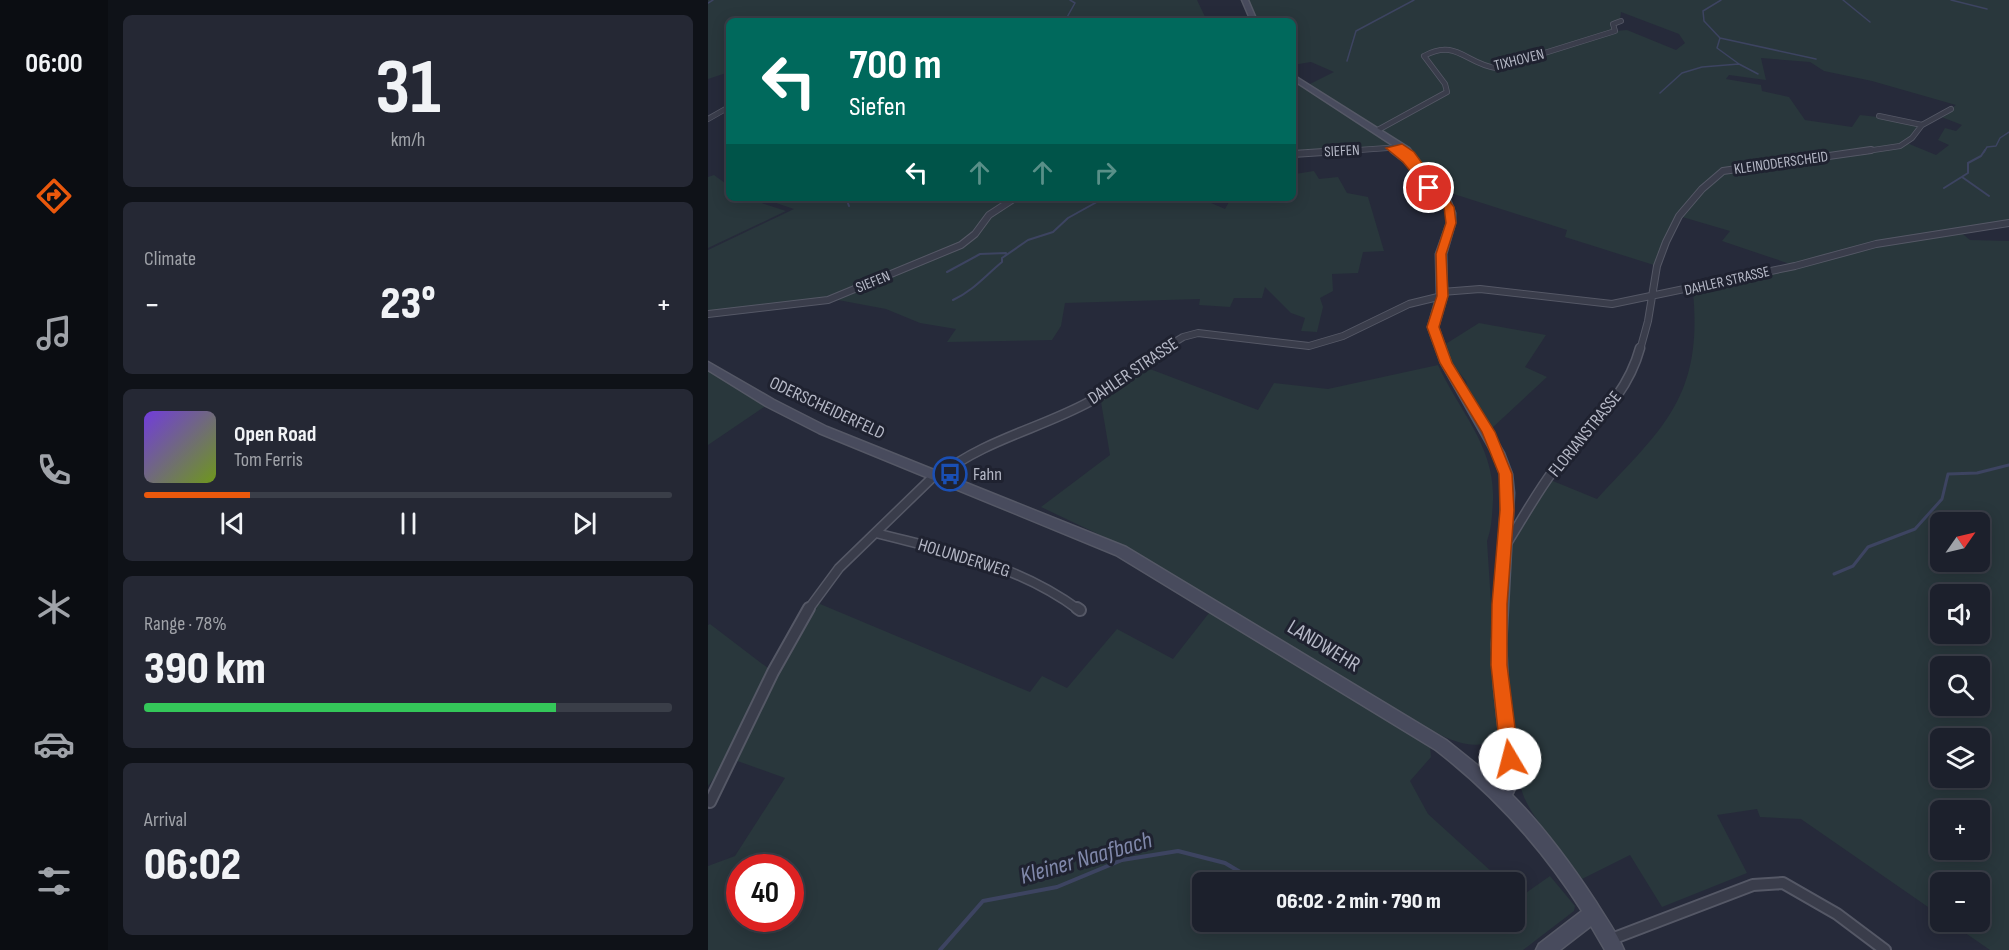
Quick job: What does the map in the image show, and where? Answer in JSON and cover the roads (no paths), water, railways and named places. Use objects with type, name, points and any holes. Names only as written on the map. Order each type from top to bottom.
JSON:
[{"type":"street","points":[[1245,0],[1253,18]]},
{"type":"street","name":"TIXHOVEN","points":[[1376,130],[1447,92],[1445,84],[1424,56],[1430,52],[1458,51],[1484,66],[1496,68],[1615,31],[1612,28],[1613,24],[1621,21]]},
{"type":"street","points":[[1296,79],[1402,147],[1427,174],[1446,200],[1451,213],[1451,223],[1441,254],[1442,294],[1433,323],[1439,348],[1488,432],[1506,474],[1507,510],[1499,604],[1499,665],[1511,771],[1510,782],[1504,795]]},
{"type":"street","points":[[708,119],[726,109]]},
{"type":"street","name":"KLEINODERSCHEID","points":[[1666,242],[1679,216],[1702,189],[1723,171],[1893,148],[1912,138],[1922,125],[1951,109]]},
{"type":"street","points":[[1879,116],[1922,125]]},
{"type":"street","name":"SIEFEN","points":[[1296,154],[1402,147]]},
{"type":"street","points":[[1390,148],[1406,160],[1426,187]]},
{"type":"street","name":"SIEFEN","points":[[708,314],[812,303],[838,296],[961,245],[975,234],[992,211],[1010,201]]},
{"type":"street","name":"DAHLER STRASSE","points":[[937,476],[957,461],[987,444],[1089,402],[1183,337],[1198,333],[1309,346],[1336,339],[1409,304],[1442,294],[1480,289],[1612,304],[1650,298],[1795,266],[1876,244],[2009,223]]},
{"type":"street","name":"FLORIANSTRASSE","points":[[1504,548],[1553,471],[1608,411],[1634,371],[1648,321],[1657,266],[1666,242]]},
{"type":"street","name":"ODERSCHEIDERFELD","points":[[708,366],[795,417],[937,476]]},
{"type":"street","points":[[710,802],[773,672],[813,601],[839,568],[937,476]]},
{"type":"street","name":"LANDWEHR","points":[[937,476],[1086,535],[1131,556],[1402,719],[1467,763],[1504,795],[1541,837],[1594,913],[1612,945]]},
{"type":"street","name":"HOLUNDERWEG","points":[[876,533],[998,565],[1058,594],[1080,609]]},
{"type":"street","points":[[1612,945],[1753,885],[1783,883],[1837,914],[1885,950]]},
{"type":"street","points":[[1545,950],[1594,913]]},
{"type":"waterway","points":[[708,3],[713,0]]},
{"type":"waterway","points":[[1067,18],[1075,3],[1070,0]]},
{"type":"waterway","points":[[1347,61],[1356,31],[1414,0]]},
{"type":"waterway","points":[[1720,38],[1704,21],[1703,11],[1721,0]]},
{"type":"waterway","points":[[1843,0],[1870,22]]},
{"type":"waterway","points":[[1951,0],[1987,9]]},
{"type":"waterway","points":[[1720,38],[1816,59]]},
{"type":"waterway","points":[[1720,38],[1717,48],[1739,64]]},
{"type":"waterway","points":[[1660,93],[1682,73],[1702,67],[1739,64]]},
{"type":"waterway","points":[[1739,64],[1758,74]]},
{"type":"waterway","points":[[1984,152],[1987,147],[1996,146],[2000,138],[2009,132]]},
{"type":"waterway","points":[[1944,188],[1968,173],[1968,163],[1981,156],[1985,150]]},
{"type":"waterway","points":[[1962,177],[1989,196]]},
{"type":"waterway","points":[[847,201],[849,206]]},
{"type":"waterway","points":[[953,300],[973,288],[1002,262],[1002,258],[1028,240],[1053,232],[1068,218],[1099,201]]},
{"type":"waterway","points":[[947,272],[980,254],[1006,253]]},
{"type":"waterway","points":[[1834,574],[1853,566],[1868,547],[1915,529],[1942,499],[1948,474],[1977,473],[2009,465]]},
{"type":"waterway","name":"Kleiner Naafbach","points":[[940,950],[983,901],[1057,887],[1122,860],[1178,851],[1225,863],[1240,872]]},
{"type":"place","name":"Fahn","points":[[950,474]]}]
